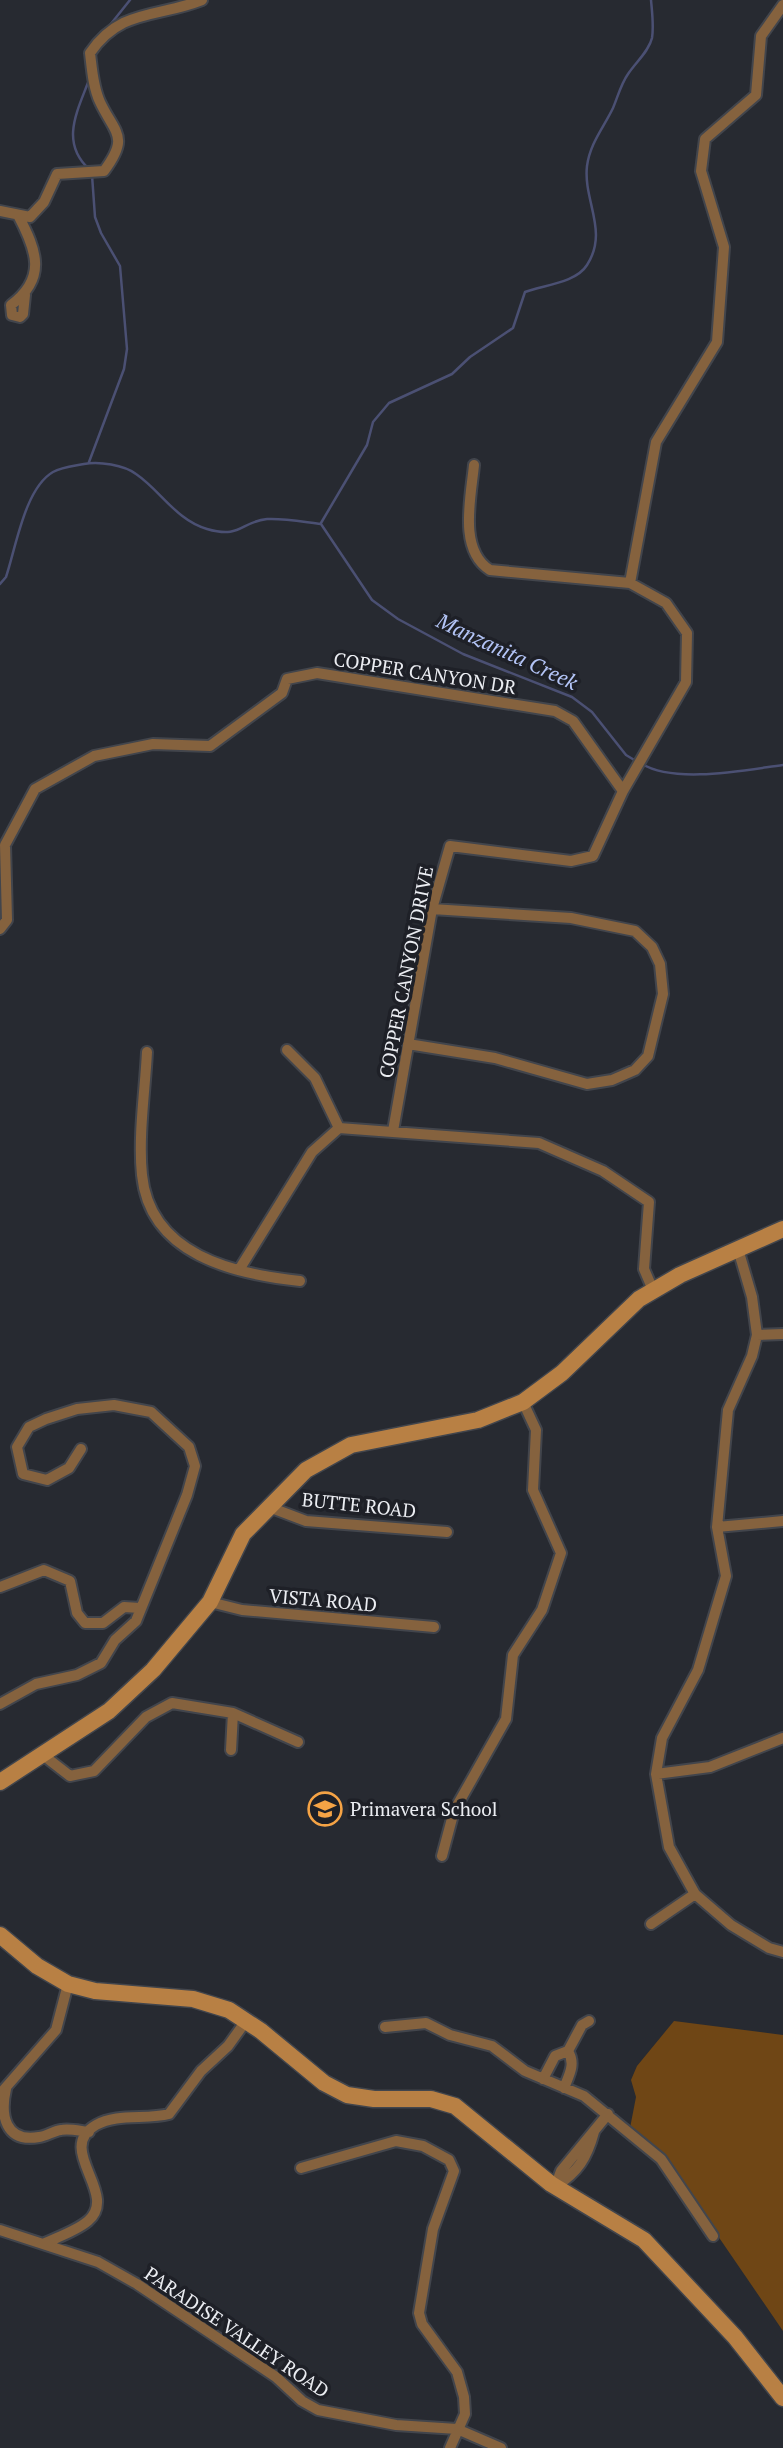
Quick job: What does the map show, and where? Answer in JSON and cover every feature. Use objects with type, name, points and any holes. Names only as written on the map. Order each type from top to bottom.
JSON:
[{"type":"street","points":[[0,211],[30,217],[44,202],[57,174],[71,171],[92,174],[104,171],[113,159],[119,142],[116,125],[100,102],[90,53],[103,35],[134,17],[184,7],[202,0]]},
{"type":"street","points":[[474,465],[471,545],[479,563],[490,570],[630,583],[656,442],[717,342],[724,247],[701,171],[701,150],[705,139],[756,95],[761,36],[783,5]]},
{"type":"street","points":[[18,215],[25,229],[36,271],[25,295]]},
{"type":"street","name":"COPPER CANYON DRIVE","points":[[393,1131],[432,909],[450,846],[571,861],[593,856],[623,791],[685,682],[687,633],[666,603],[630,583]]},
{"type":"street","name":"COPPER CANYON DR","points":[[0,929],[7,920],[5,845],[35,789],[94,756],[153,744],[210,746],[282,693],[287,680],[297,677],[317,673],[555,711],[573,721],[623,791]]},
{"type":"street","points":[[408,1044],[495,1058],[587,1084],[612,1080],[635,1070],[648,1056],[663,994],[660,964],[652,947],[635,931],[571,918],[432,909]]},
{"type":"street","points":[[287,1050],[315,1078],[339,1128]]},
{"type":"street","points":[[147,1052],[142,1176],[153,1216],[188,1252],[253,1276],[300,1281]]},
{"type":"street","points":[[239,1270],[312,1152],[339,1128],[539,1143],[603,1171],[649,1202],[644,1269],[653,1290]]},
{"type":"street","points":[[0,1782],[109,1711],[153,1670],[210,1602],[243,1534],[306,1470],[351,1445],[478,1420],[523,1402],[562,1373],[628,1308],[653,1290],[783,1229]]},
{"type":"street","points":[[738,1249],[752,1297],[757,1335],[752,1356],[728,1410],[717,1527],[726,1576],[698,1670],[662,1738],[656,1773],[669,1847],[695,1894],[731,1925],[769,1948],[783,1952]]},
{"type":"street","points":[[757,1335],[783,1335]]},
{"type":"street","points":[[442,1856],[454,1811],[506,1719],[513,1655],[542,1610],[561,1553],[534,1490],[536,1430],[523,1402]]},
{"type":"street","points":[[0,1704],[36,1684],[77,1675],[101,1663],[115,1640],[136,1621],[187,1495],[195,1466],[189,1447],[151,1412],[114,1405],[77,1409],[46,1419],[29,1427],[17,1447],[23,1474],[47,1480],[69,1468],[81,1449]]},
{"type":"street","name":"BUTTE ROAD","points":[[269,1507],[306,1521],[447,1532]]},
{"type":"street","points":[[717,1527],[783,1521]]},
{"type":"street","points":[[0,1587],[44,1570],[70,1581],[78,1613],[85,1623],[103,1623],[124,1607],[140,1608]]},
{"type":"street","name":"VISTA ROAD","points":[[210,1602],[242,1610],[434,1627]]},
{"type":"street","points":[[43,1755],[70,1776],[94,1771],[146,1717],[172,1703],[233,1713],[298,1742]]},
{"type":"street","points":[[231,1750],[233,1713]]},
{"type":"street","points":[[656,1773],[710,1767],[783,1738]]},
{"type":"street","points":[[650,1924],[695,1894]]},
{"type":"street","points":[[0,1935],[37,1966],[68,1984],[95,1991],[193,1999],[229,2010],[324,2083],[347,2095],[374,2099],[431,2099],[455,2106],[555,2187],[644,2240],[735,2337],[783,2398]]},
{"type":"street","points":[[68,1984],[55,2029],[3,2091],[2,2115],[5,2124],[16,2132],[38,2137],[63,2129],[89,2132]]},
{"type":"street","points":[[45,2243],[81,2226],[94,2214],[97,2192],[83,2164],[82,2146],[94,2126],[113,2119],[169,2114],[201,2071],[228,2046],[246,2021]]},
{"type":"street","points":[[543,2079],[555,2056],[568,2051],[582,2025],[589,2021]]},
{"type":"street","points":[[386,2027],[426,2023],[450,2035],[492,2046],[525,2071],[584,2096],[661,2159],[713,2236]]},
{"type":"street","points":[[564,2088],[572,2070],[573,2058],[568,2051]]},
{"type":"street","points":[[555,2187],[572,2175],[585,2160],[594,2132],[608,2114]]},
{"type":"street","points":[[300,2168],[396,2141],[423,2146],[449,2160],[454,2171],[433,2229],[419,2313],[422,2324],[444,2351],[461,2385],[466,2406],[450,2448]]},
{"type":"street","name":"PARADISE VALLEY ROAD","points":[[0,2230],[98,2262],[137,2284],[276,2377],[302,2401],[318,2410],[396,2425],[457,2429],[501,2448]]},
{"type":"shaded area","points":[[674,2021],[783,2035],[783,2331],[670,2166],[651,2143],[630,2128],[636,2097],[631,2080],[637,2066]]},
{"type":"waterway","points":[[110,25],[130,0]]},
{"type":"waterway","points":[[321,523],[367,445],[373,422],[389,403],[452,374],[470,357],[513,328],[525,292],[567,280],[587,265],[596,240],[587,166],[594,143],[613,108],[621,86],[652,38],[651,0]]},
{"type":"waterway","points":[[89,80],[76,115],[73,137],[80,159],[89,169]]},
{"type":"waterway","points":[[89,462],[124,369],[127,349],[120,266],[95,217],[92,175]]},
{"type":"waterway","name":"Manzanita Creek","points":[[0,584],[6,577],[28,504],[43,480],[57,470],[72,466],[111,464],[136,474],[186,519],[207,529],[218,532],[234,531],[267,519],[321,524],[372,600],[398,619],[463,654],[572,697],[592,712],[626,755],[636,761]]},
{"type":"waterway","name":"Manzanita Creek","points":[[642,764],[656,770],[691,774],[783,765]]},
{"type":"place","name":"Primavera School","points":[[325,1809]]}]
